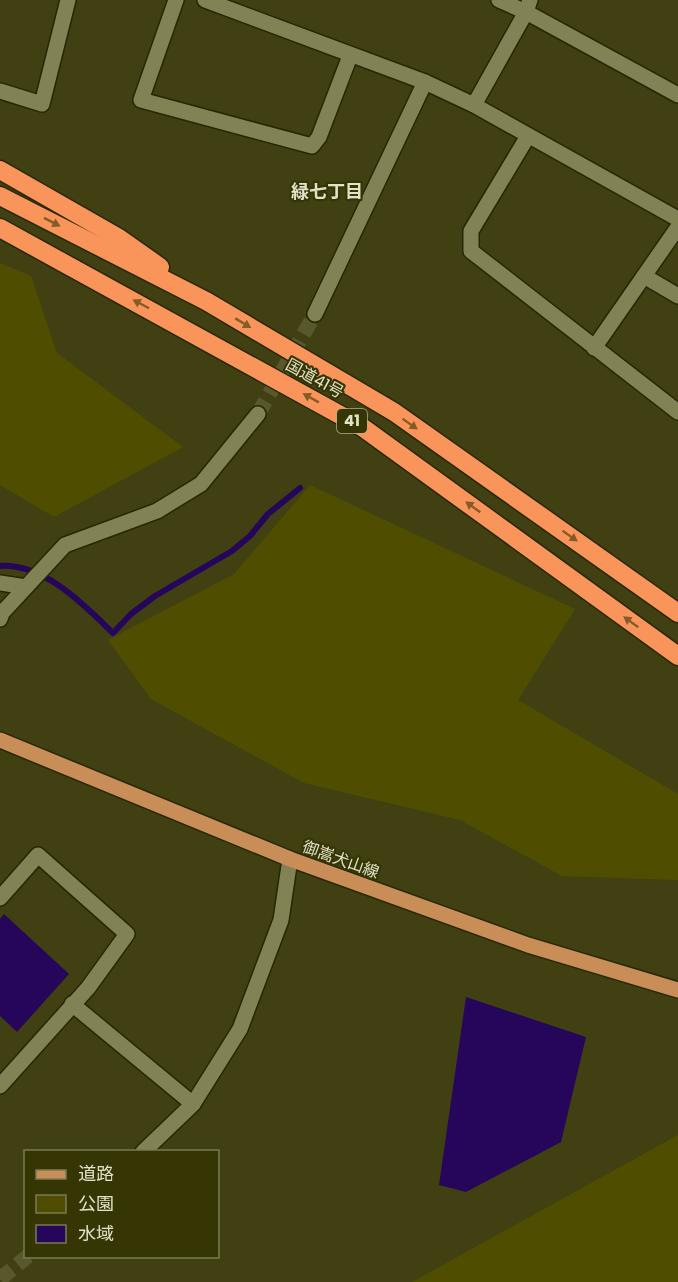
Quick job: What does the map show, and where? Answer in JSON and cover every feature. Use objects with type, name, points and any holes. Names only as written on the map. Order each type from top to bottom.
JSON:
[{"type":"highway","points":[[0,170],[119,238],[206,301]]},
{"type":"highway","name":"国道41号","points":[[0,196],[206,301],[394,412],[678,613]]},
{"type":"highway","name":"国道41号","points":[[0,228],[362,427],[678,656]]},
{"type":"main road","name":"御嵩犬山線","points":[[0,740],[290,859],[528,945],[678,990]]},
{"type":"street","points":[[0,91],[42,104],[68,0]]},
{"type":"street","points":[[176,0],[141,100],[312,146],[319,137],[350,56]]},
{"type":"street","points":[[205,0],[350,56],[425,82],[474,105],[678,219]]},
{"type":"street","points":[[499,0],[528,6],[678,95]]},
{"type":"street","points":[[474,105],[528,6]]},
{"type":"street","points":[[315,314],[425,82]]},
{"type":"street","points":[[528,136],[471,231],[471,251],[678,411]]},
{"type":"street","points":[[594,348],[678,227]]},
{"type":"street","points":[[644,276],[678,296]]},
{"type":"street","points":[[0,619],[2,613],[65,545],[157,511],[201,484],[258,414]]},
{"type":"street","points":[[0,583],[26,587]]},
{"type":"street","points":[[0,898],[38,855],[127,934],[88,988],[0,1086]]},
{"type":"street","points":[[145,1150],[193,1104],[240,1029],[281,920],[290,859]]},
{"type":"street","points":[[72,1004],[193,1104]]},
{"type":"green space","points":[[0,263],[31,276],[57,353],[183,447],[54,517],[0,485]]},
{"type":"green space","points":[[310,485],[575,609],[518,700],[678,794],[678,880],[562,876],[460,820],[304,783],[151,699],[108,640],[234,574]]},
{"type":"green space","points":[[678,1135],[678,1282],[412,1282]]},
{"type":"water","points":[[4,914],[69,974],[17,1032],[0,1016],[0,919]]},
{"type":"water","points":[[466,997],[586,1037],[561,1142],[466,1192],[439,1185]]},
{"type":"waterway","points":[[0,566],[32,571],[47,578],[76,599],[113,633],[131,614],[155,596],[232,551],[250,536],[268,514],[300,488]]},
{"type":"tunnel","points":[[258,414],[315,314]]},
{"type":"tunnel","points":[[0,1279],[26,1258]]},
{"type":"district","name":"緑七丁目","points":[[327,192]]}]
